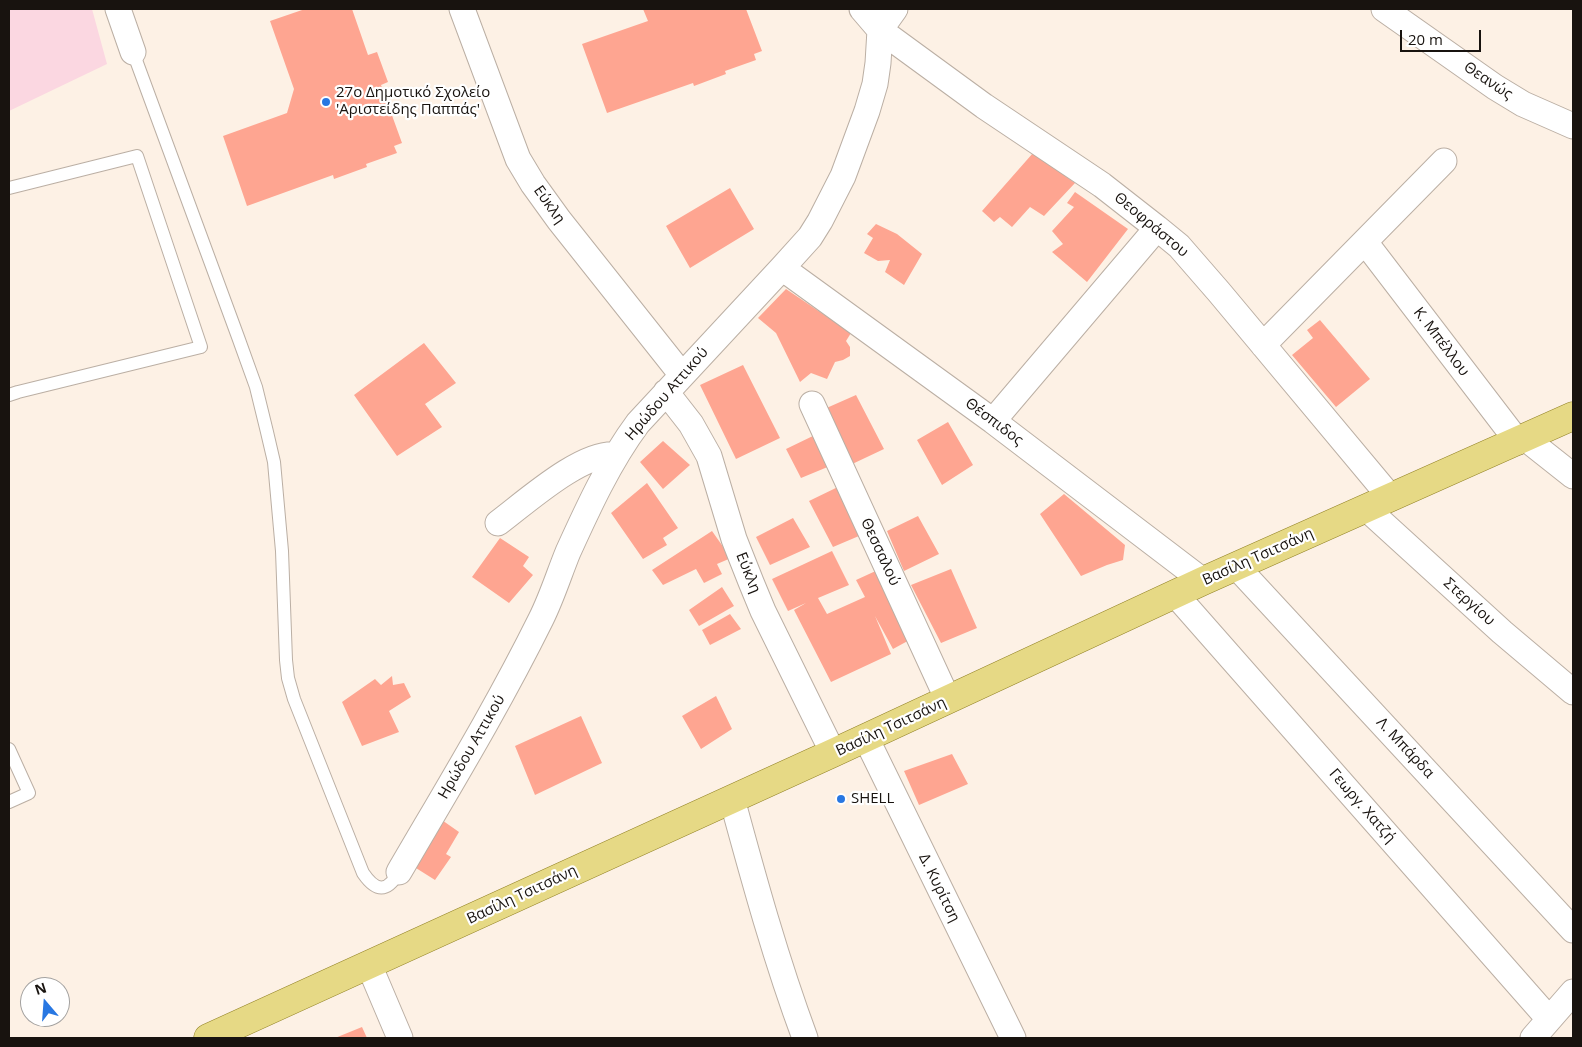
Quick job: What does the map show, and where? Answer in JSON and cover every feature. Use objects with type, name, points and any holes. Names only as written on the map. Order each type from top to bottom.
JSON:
[{"type":"main road","name":"Βασίλη Τσιτσάνη","points":[[208,1038],[866,738],[1203,581],[1573,416]]},
{"type":"street","points":[[118,9],[133,52]]},
{"type":"street","name":"Εύκλη","points":[[462,9],[518,159],[533,184],[674,384],[691,424],[709,456],[734,539],[763,611],[833,753]]},
{"type":"street","name":"Θεοφράστου","points":[[862,9],[880,30],[984,106],[1102,185],[1157,228],[1191,259],[1263,345],[1379,503]]},
{"type":"street","points":[[880,30],[895,9]]},
{"type":"street","name":"Θεανώς","points":[[1384,9],[1495,87],[1523,104],[1573,126]]},
{"type":"street","name":"Ηρώδου Αττικού","points":[[399,872],[511,680],[543,616],[568,553],[616,455],[638,423],[810,237],[843,176],[867,111],[875,84],[880,30]]},
{"type":"street","points":[[1263,345],[1444,161]]},
{"type":"street","points":[[994,421],[1157,228]]},
{"type":"street","name":"Κ. Μπέλλου","points":[[1365,242],[1522,440],[1573,476]]},
{"type":"street","name":"Θέσπιδος","points":[[782,268],[994,421],[1203,581]]},
{"type":"street","name":"Θεσσαλού","points":[[812,404],[948,700]]},
{"type":"street","points":[[498,523],[576,466],[600,457],[616,455]]},
{"type":"street","name":"Στεργίου","points":[[1379,503],[1502,632],[1573,692]]},
{"type":"street","name":"Λ. Μπάρδα","points":[[1236,566],[1573,930]]},
{"type":"street","name":"Γεωργ. Χατζή","points":[[1175,594],[1549,1019]]},
{"type":"street","name":"Δ. Κυρίτση","points":[[866,738],[1013,1038]]},
{"type":"street","points":[[732,799],[774,945],[805,1038]]},
{"type":"street","points":[[369,965],[400,1038]]},
{"type":"street","points":[[1533,1038],[1573,992]]},
{"type":"lane","points":[[133,52],[256,387],[274,462],[282,551],[286,660],[288,678],[294,699],[363,873],[369,882],[381,888],[390,883],[399,872]]},
{"type":"lane","points":[[9,188],[137,156],[201,347],[9,395]]},
{"type":"lane","points":[[9,749],[29,793],[9,802]]},
{"type":"shaded area","points":[[9,9],[92,9],[107,64],[9,111]]},
{"type":"building","points":[[305,9],[352,9],[368,55],[377,52],[388,82],[381,85],[402,143],[394,146],[397,153],[366,164],[367,167],[334,179],[333,175],[247,206],[223,136],[287,113],[294,89],[270,21]]},
{"type":"building","points":[[643,9],[746,9],[762,51],[754,54],[756,60],[725,71],[726,74],[694,86],[693,83],[607,113],[582,44],[648,21]]},
{"type":"building","points":[[1033,153],[1075,183],[1044,216],[1030,207],[1012,227],[1000,217],[994,222],[982,211]]},
{"type":"building","points":[[730,188],[754,229],[690,268],[666,226]]},
{"type":"building","points":[[1075,192],[1128,229],[1087,282],[1052,252],[1063,244],[1052,231],[1074,207],[1067,203]]},
{"type":"building","points":[[876,224],[897,234],[922,254],[904,285],[885,272],[890,260],[878,261],[864,253],[873,238],[867,234]]},
{"type":"building","points":[[786,289],[851,333],[846,341],[850,347],[850,356],[835,362],[827,379],[811,373],[800,382],[776,333],[758,318]]},
{"type":"building","points":[[1320,320],[1370,379],[1336,407],[1292,355],[1313,338],[1307,330]]},
{"type":"building","points":[[424,343],[456,383],[425,404],[442,427],[397,456],[354,395]]},
{"type":"building","points":[[743,365],[780,438],[736,459],[700,385]]},
{"type":"building","points":[[856,395],[884,449],[848,466],[822,410]]},
{"type":"building","points":[[948,422],[973,465],[942,485],[917,440]]},
{"type":"building","points":[[817,434],[830,466],[801,478],[786,449]]},
{"type":"building","points":[[663,441],[690,465],[663,489],[640,462]]},
{"type":"building","points":[[647,483],[678,528],[663,538],[667,545],[643,559],[611,513]]},
{"type":"building","points":[[842,485],[866,533],[833,547],[809,501]]},
{"type":"building","points":[[1064,494],[1125,545],[1123,560],[1081,576],[1040,514]]},
{"type":"building","points":[[918,516],[939,554],[904,571],[887,531]]},
{"type":"building","points":[[793,518],[810,547],[770,565],[756,537]]},
{"type":"building","points":[[712,531],[731,558],[717,564],[722,574],[704,583],[696,569],[663,585],[652,570]]},
{"type":"building","points":[[500,538],[529,557],[523,566],[533,575],[509,603],[472,577]]},
{"type":"building","points":[[832,551],[849,585],[818,598],[827,614],[865,597],[856,580],[880,569],[915,637],[893,649],[875,616],[891,654],[831,682],[794,610],[806,603],[788,611],[772,579]]},
{"type":"building","points":[[951,569],[977,628],[941,643],[911,585]]},
{"type":"building","points":[[722,587],[734,606],[699,626],[689,610]]},
{"type":"building","points":[[730,614],[741,629],[710,645],[702,630]]},
{"type":"building","points":[[392,676],[393,685],[404,683],[411,697],[389,711],[399,732],[362,746],[342,702],[375,679],[381,685]]},
{"type":"building","points":[[716,696],[732,729],[701,749],[682,716]]},
{"type":"building","points":[[581,716],[602,763],[535,795],[515,746]]},
{"type":"building","points":[[952,754],[968,784],[919,805],[904,771]]},
{"type":"building","points":[[439,818],[459,832],[446,854],[451,857],[435,880],[408,863]]},
{"type":"building","points":[[362,1027],[367,1038],[335,1038]]},
{"type":"place","name":"27ο Δημοτικό Σχολείο 'Αριστείδης Παππάς'","points":[[326,102]]},
{"type":"place","name":"SHELL","points":[[841,799]]}]
